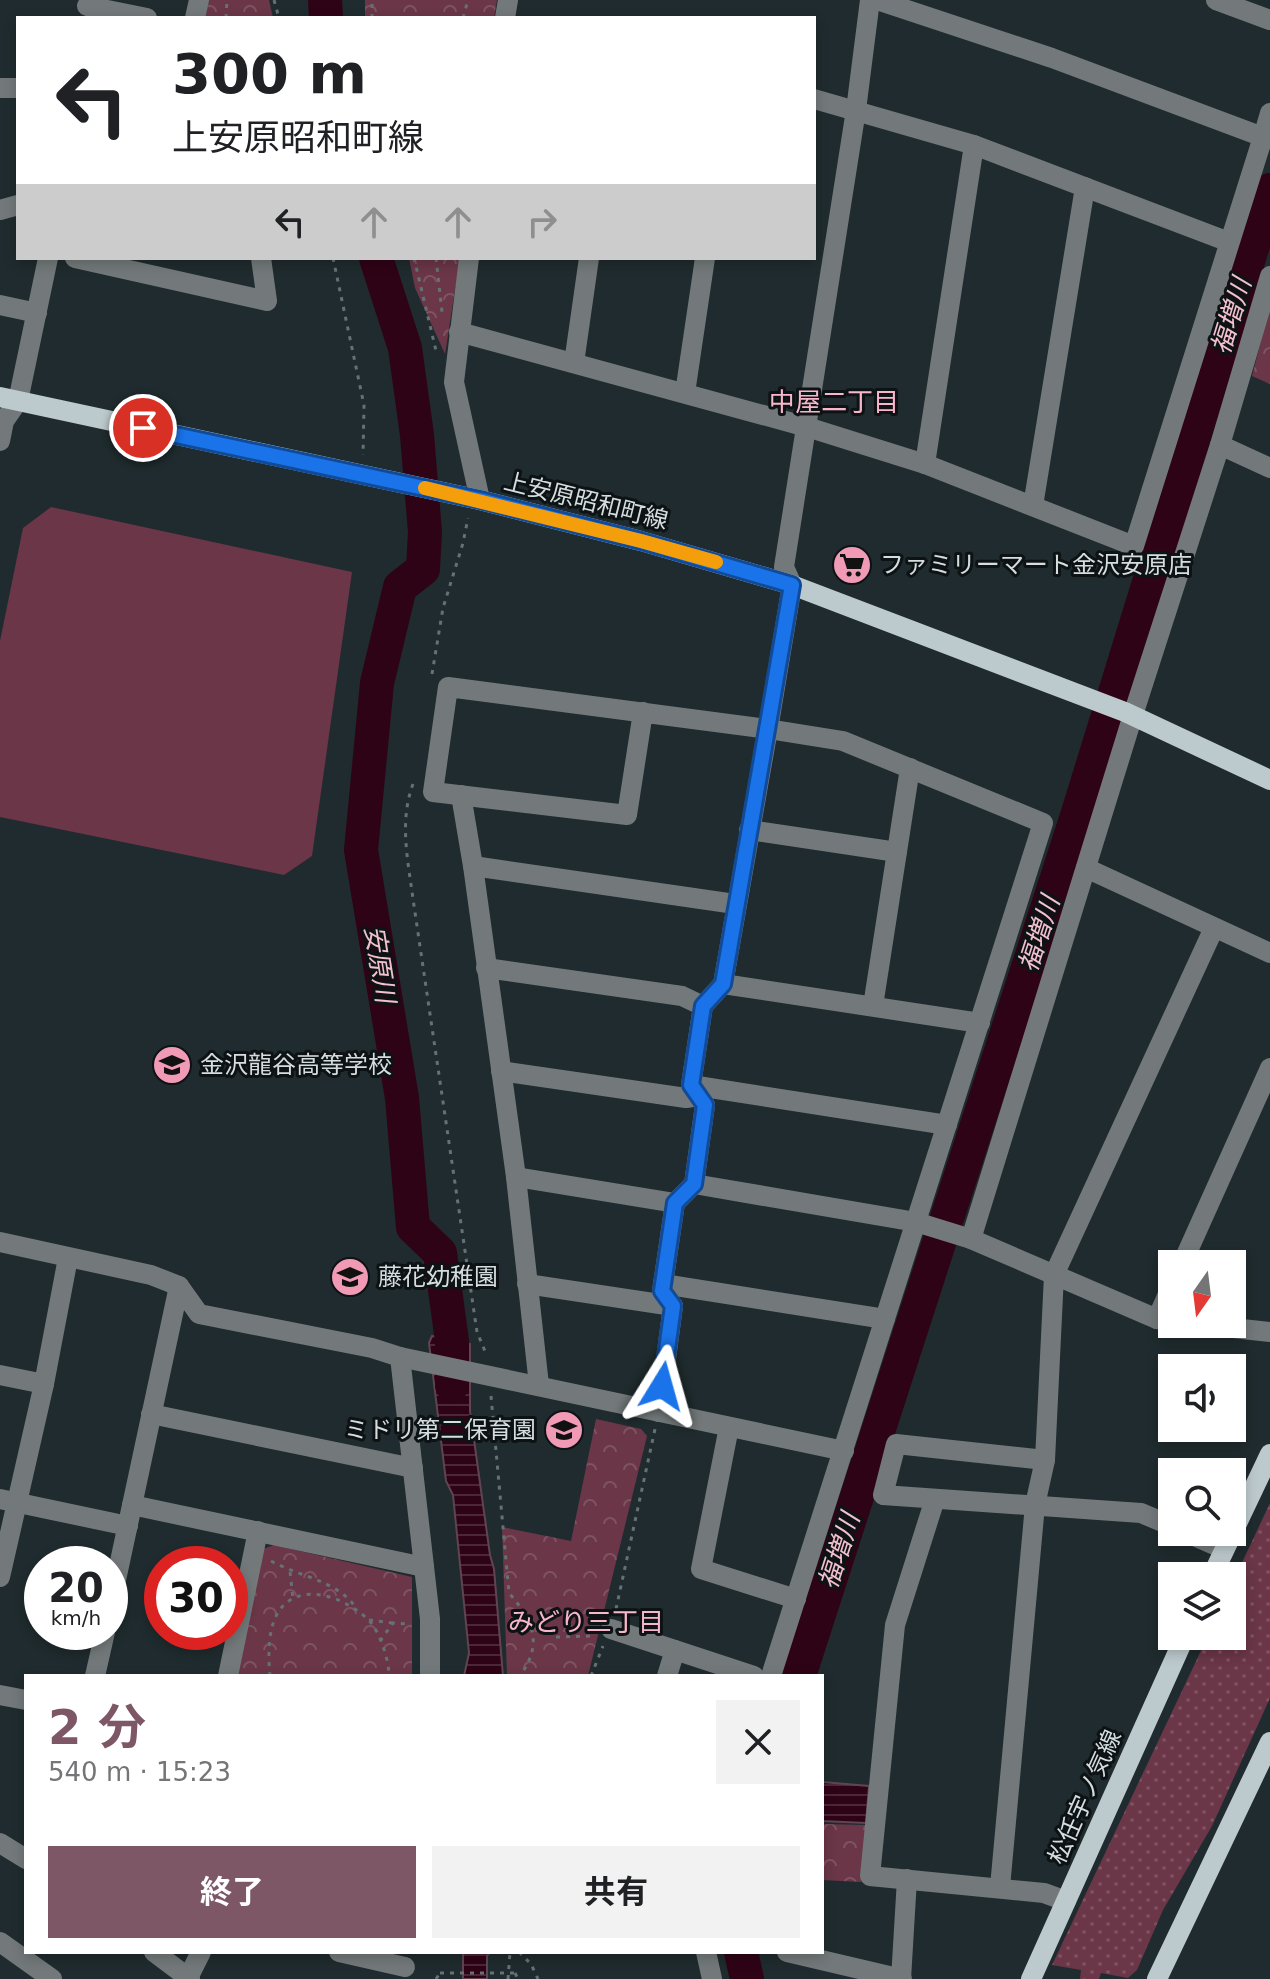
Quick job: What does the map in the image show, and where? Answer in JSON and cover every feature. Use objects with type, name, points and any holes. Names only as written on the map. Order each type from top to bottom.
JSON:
[{"type":"main road","name":"上安原昭和町線","points":[[9,399],[476,499],[641,541],[792,585],[1091,698],[1270,780]]},
{"type":"main road","points":[[1218,1562],[1270,1454]]},
{"type":"main road","name":"松任宇ノ気線","points":[[1031,1979],[1179,1650]]},
{"type":"main road","points":[[1157,1979],[1270,1742]]},
{"type":"street","points":[[659,1412],[673,1306],[662,1291],[675,1203],[694,1184],[705,1105],[695,1090],[703,1006],[723,984],[792,585],[784,567],[856,110],[870,0]]},
{"type":"street","points":[[877,0],[1052,58],[1267,138]]},
{"type":"street","points":[[1216,0],[1270,20]]},
{"type":"street","points":[[87,8],[135,16]]},
{"type":"street","points":[[816,100],[974,145],[1229,242]]},
{"type":"street","points":[[459,332],[807,427],[925,464],[1134,546],[1229,242],[1267,138],[1270,113]]},
{"type":"street","points":[[925,464],[974,145]]},
{"type":"street","points":[[1033,506],[1085,187]]},
{"type":"street","points":[[0,441],[9,399],[37,313],[48,260]]},
{"type":"street","points":[[95,260],[146,265],[267,301],[261,260]]},
{"type":"street","points":[[469,260],[454,382],[476,499]]},
{"type":"street","points":[[574,363],[589,260]]},
{"type":"street","points":[[685,393],[705,260]]},
{"type":"street","points":[[965,1238],[1086,868],[1129,714],[1220,445],[1270,276]]},
{"type":"street","points":[[0,305],[37,313]]},
{"type":"street","points":[[1220,445],[1270,468]]},
{"type":"street","points":[[643,712],[627,815],[433,792],[448,687],[643,712],[768,729],[843,741],[1043,823],[947,1125],[923,1224],[885,1319],[772,1674]]},
{"type":"street","points":[[873,1006],[910,768]]},
{"type":"street","points":[[461,795],[516,1177],[539,1385]]},
{"type":"street","points":[[749,830],[897,852]]},
{"type":"street","points":[[473,866],[735,904]]},
{"type":"street","points":[[1086,868],[1270,953]]},
{"type":"street","points":[[1000,1887],[1035,1505],[1045,1460],[1054,1275],[1214,928]]},
{"type":"street","points":[[486,968],[682,996],[703,1006]]},
{"type":"street","points":[[723,984],[980,1023]]},
{"type":"street","points":[[1188,1250],[1270,1068]]},
{"type":"street","points":[[501,1071],[686,1098],[695,1090],[947,1125]]},
{"type":"street","points":[[516,1177],[675,1203]]},
{"type":"street","points":[[694,1184],[923,1224],[965,1238],[1158,1318]]},
{"type":"street","points":[[0,1242],[151,1275],[179,1286],[199,1314],[372,1348],[408,1359],[844,1451]]},
{"type":"street","points":[[0,1577],[9,1500],[44,1384],[68,1258]]},
{"type":"street","points":[[527,1284],[673,1306]]},
{"type":"street","points":[[663,1284],[885,1319]]},
{"type":"street","points":[[124,1546],[179,1286]]},
{"type":"street","points":[[1246,1329],[1270,1332]]},
{"type":"street","points":[[408,1359],[413,1468],[430,1624],[430,1674]]},
{"type":"street","points":[[0,1375],[44,1384]]},
{"type":"street","points":[[151,1414],[413,1468]]},
{"type":"street","points":[[729,1427],[701,1569],[796,1599]]},
{"type":"street","points":[[1045,1460],[896,1444],[883,1495],[1141,1513],[1158,1520]]},
{"type":"street","points":[[935,1499],[895,1625],[870,1876],[1000,1887],[1044,1893],[1066,1901]]},
{"type":"street","points":[[9,1500],[128,1526]]},
{"type":"street","points":[[132,1505],[424,1567]]},
{"type":"street","points":[[228,1674],[258,1531]]},
{"type":"street","points":[[1217,1546],[1224,1549]]},
{"type":"street","points":[[610,1632],[748,1674]]},
{"type":"street","points":[[95,1674],[101,1650]]},
{"type":"street","points":[[668,1674],[675,1650]]},
{"type":"street","points":[[0,1695],[24,1700]]},
{"type":"street","points":[[0,1843],[24,1858]]},
{"type":"street","points":[[796,1954],[902,1979],[907,1879]]},
{"type":"street","points":[[0,1942],[52,1979]]},
{"type":"street","points":[[157,1954],[189,1978],[200,1954]]},
{"type":"street","points":[[349,1954],[406,1966]]},
{"type":"street","points":[[706,1954],[712,1979]]},
{"type":"path","points":[[333,260],[364,405],[362,475]]},
{"type":"path","points":[[432,677],[443,608],[476,499]]},
{"type":"path","points":[[414,782],[409,796],[405,834],[424,983],[477,1332],[489,1376],[509,1593],[525,1612],[533,1631],[533,1649],[521,1674]]},
{"type":"path","points":[[592,1674],[610,1632],[659,1412]]},
{"type":"path","points":[[253,1553],[290,1572],[337,1588],[359,1612]]},
{"type":"path","points":[[290,1572],[293,1599]]},
{"type":"path","points":[[270,1674],[268,1650],[272,1629],[282,1606],[293,1599],[310,1595],[334,1597],[368,1620],[380,1641],[388,1674]]},
{"type":"path","points":[[368,1620],[430,1624]]},
{"type":"path","points":[[380,1641],[393,1623]]},
{"type":"path","points":[[556,1637],[610,1632]]},
{"type":"path","points":[[508,1979],[510,1954]]},
{"type":"path","points":[[521,1954],[531,1964],[538,1979]]},
{"type":"path","points":[[436,1979],[440,1973],[515,1973],[518,1979]]},
{"type":"green space","points":[[209,0],[269,0],[273,16],[205,16]]},
{"type":"green space","points":[[365,0],[497,0],[494,16],[365,16]]},
{"type":"green space","points":[[409,260],[460,260],[445,354],[415,288]]},
{"type":"green space","points":[[1270,306],[1270,384],[1252,376]]},
{"type":"green space","points":[[51,507],[352,572],[312,856],[284,875],[0,817],[0,641],[23,528]]},
{"type":"green space","points":[[596,1419],[641,1429],[647,1436],[588,1674],[507,1674],[502,1527],[571,1541]]},
{"type":"green space","points":[[1270,1503],[1270,1698],[1212,1826],[1163,1910],[1137,1970],[1128,1978],[1101,1973],[1099,1979],[1080,1979],[1081,1970],[1052,1965],[1201,1650],[1246,1650],[1246,1562],[1242,1562]]},
{"type":"green space","points":[[274,1545],[412,1577],[412,1674],[235,1674],[241,1650],[248,1650],[248,1617],[263,1549]]},
{"type":"green space","points":[[824,1824],[866,1825],[861,1882],[824,1880]]},
{"type":"shaded area","points":[[432,1336],[470,1344],[470,1411],[494,1569],[503,1674],[464,1674],[469,1653],[453,1495],[446,1481],[429,1343]]},
{"type":"shaded area","points":[[824,1782],[869,1786],[866,1823],[824,1821]]},
{"type":"shaded area","points":[[463,1954],[488,1954],[487,1979],[463,1979]]},
{"type":"waterway","name":"安原川","points":[[325,0],[326,16]]},
{"type":"waterway","name":"福増川","points":[[800,1674],[1077,816],[1270,190]]},
{"type":"waterway","name":"安原川","points":[[377,260],[405,348],[417,435],[425,532],[423,569],[400,587],[377,683],[361,850],[402,1098],[413,1227],[440,1253],[452,1341],[452,1385]]},
{"type":"waterway","name":"福増川","points":[[741,1954],[747,1979]]},
{"type":"slow traffic","points":[[425,488],[716,562]]},
{"type":"place","name":"ファミリーマート金沢安原店","points":[[852,565]]},
{"type":"place","name":"金沢龍谷高等学校","points":[[172,1065]]},
{"type":"place","name":"藤花幼稚園","points":[[350,1277]]},
{"type":"place","name":"ミドリ第二保育園","points":[[564,1430]]},
{"type":"district","name":"中屋二丁目","points":[[834,402]]},
{"type":"district","name":"みどり三丁目","points":[[586,1622]]},
{"type":"route","points":[[143,428],[480,500],[641,541],[792,585],[723,984],[703,1006],[691,1085],[705,1105],[694,1184],[675,1203],[662,1291],[673,1306],[662,1386]]}]
